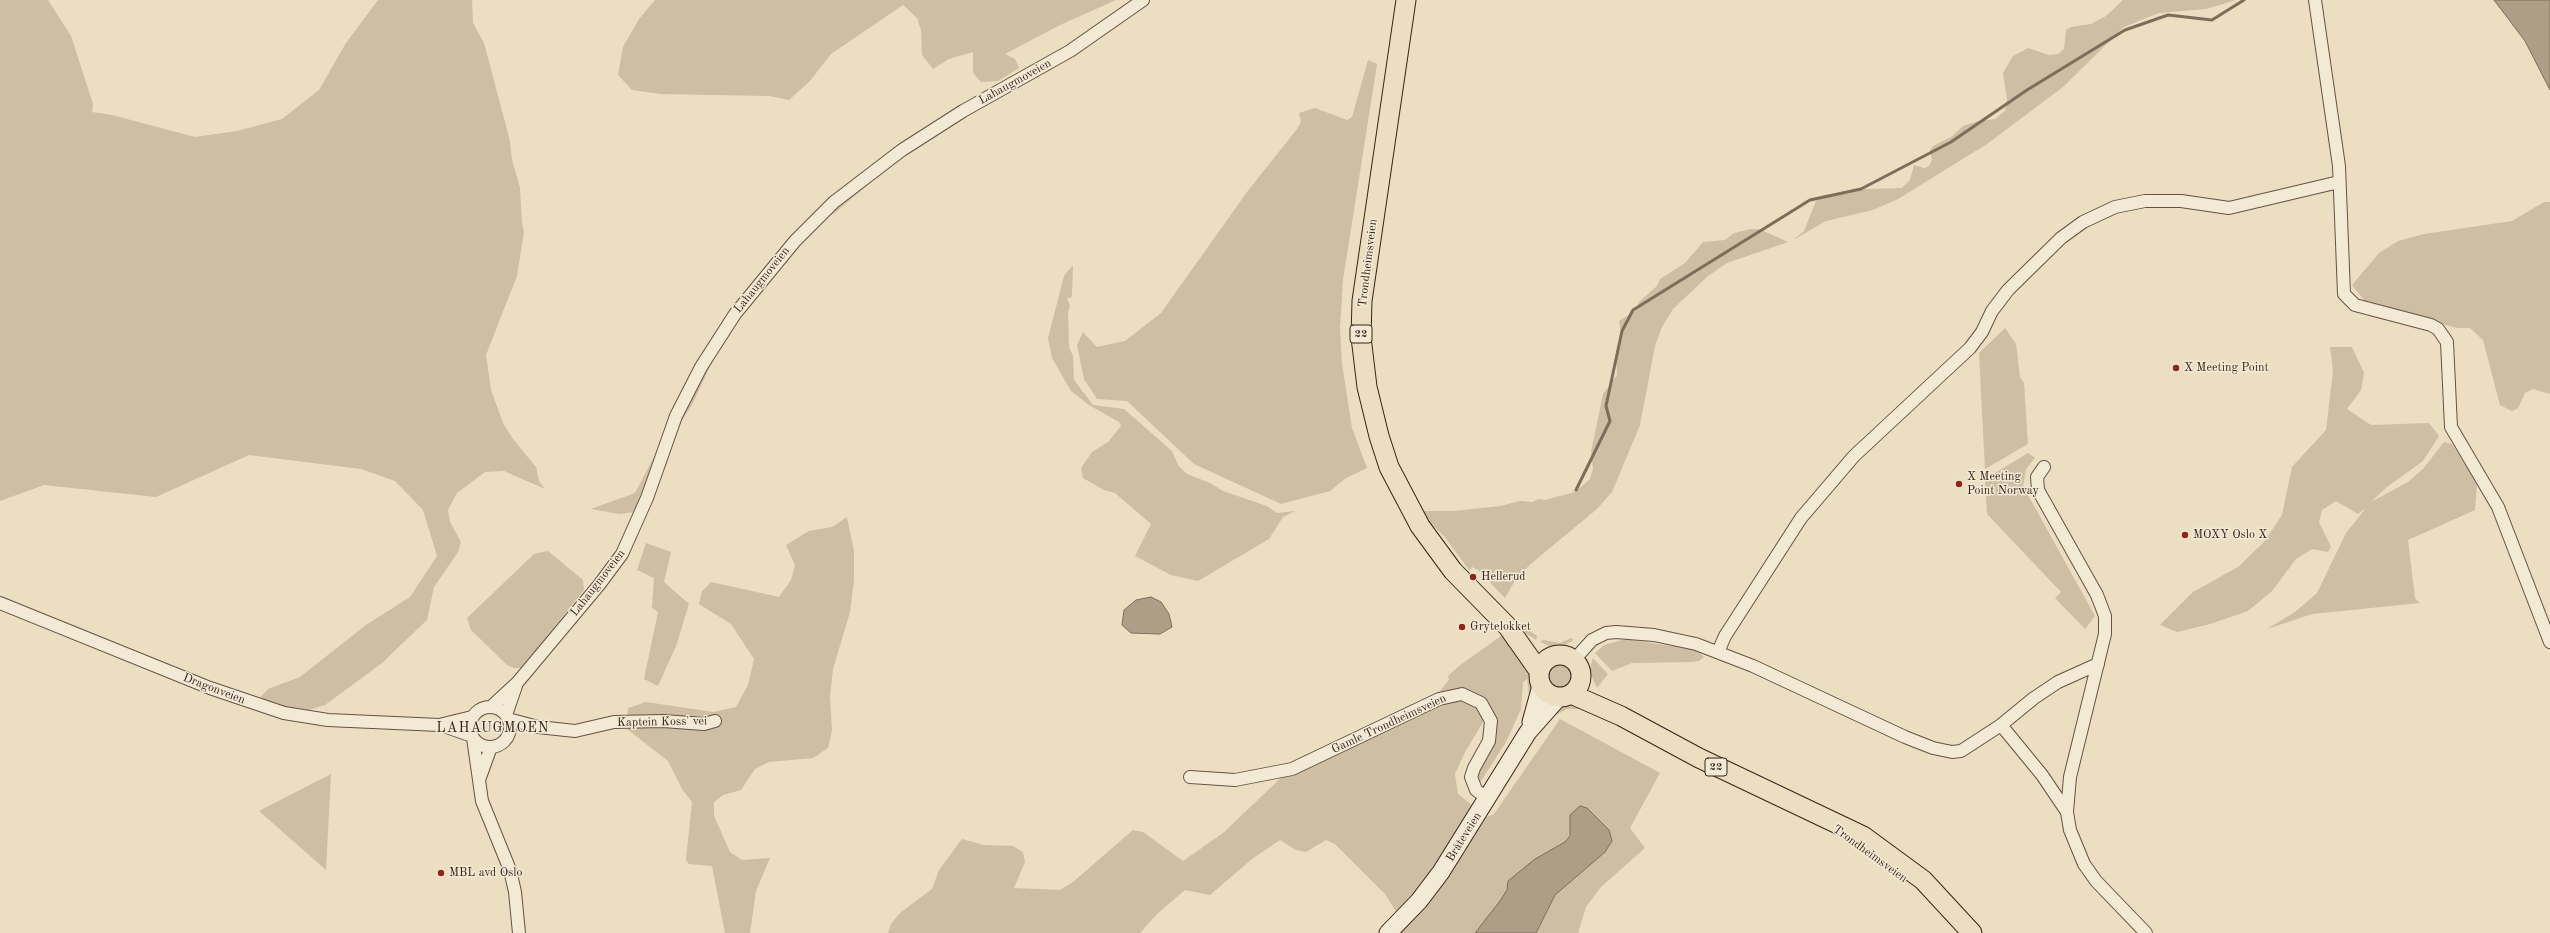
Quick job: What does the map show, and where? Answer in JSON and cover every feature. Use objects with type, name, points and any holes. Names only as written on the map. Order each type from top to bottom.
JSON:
[{"type":"main road","name":"Trondheimsveien","points":[[1406,0],[1364,286],[1361,337],[1365,376],[1384,452],[1411,511],[1453,571],[1508,627],[1553,656]]},
{"type":"main road","name":"Trondheimsveien","points":[[1508,627],[1540,679]]},
{"type":"main road","name":"22","points":[[1553,656],[1564,655],[1574,660]]},
{"type":"main road","points":[[1540,679],[1542,664],[1553,656]]},
{"type":"main road","points":[[1570,690],[1580,671],[1574,660]]},
{"type":"main road","name":"22","points":[[1540,679],[1549,694],[1570,690]]},
{"type":"main road","name":"Bråteveien","points":[[1528,732],[1540,679]]},
{"type":"main road","name":"Trondheimsveien","points":[[1570,690],[1699,758],[1813,814],[1851,829],[1888,852],[1936,892],[1972,933]]},
{"type":"main road","name":"Bråteveien","points":[[1388,933],[1438,877],[1488,799],[1528,732],[1570,690]]},
{"type":"main road","name":"Trondheimsveien","points":[[1813,814],[1903,877],[1927,900],[1956,933]]},
{"type":"street","name":"Lahaugmoveien","points":[[491,706],[517,683],[599,586],[622,554],[647,498],[674,422],[701,367],[735,314],[795,240],[834,202],[902,150],[963,111],[1075,48],[1143,0]]},
{"type":"street","points":[[2315,0],[2339,182],[2344,294],[2355,305],[2431,325],[2438,330],[2447,342],[2451,427],[2498,507],[2550,642]]},
{"type":"street","points":[[1718,652],[1725,636],[1801,518],[1854,456],[1970,348],[1982,332],[1992,311],[2008,290],[2061,238],[2083,222],[2115,207],[2145,201],[2182,201],[2229,208],[2246,206],[2339,182]]},
{"type":"street","points":[[2044,467],[2037,477],[2038,490],[2097,595],[2105,616],[2105,634],[2070,777],[2067,812],[2070,830],[2084,864],[2110,897],[2146,933]]},
{"type":"street","name":"Dragonveien","points":[[0,603],[115,651],[278,712],[328,720],[439,725],[472,717]]},
{"type":"street","points":[[1574,660],[1592,640],[1606,633],[1616,632],[1654,635],[1696,644],[1718,652],[1933,748],[1952,752],[1961,751],[2002,725],[2034,698],[2058,682],[2098,664]]},
{"type":"street","name":"Lahaugmoveien","points":[[507,717],[517,683]]},
{"type":"street","name":"Gamle Trondheimsveien","points":[[1190,777],[1235,780],[1292,769],[1439,699],[1462,694],[1480,703],[1490,720],[1489,741],[1474,768],[1471,777],[1476,790],[1488,799]]},
{"type":"street","points":[[472,737],[481,745],[491,747],[501,744],[508,736],[507,717],[500,709],[491,706],[480,709],[472,717],[470,723],[472,737],[484,811],[510,870],[515,892],[519,933]]},
{"type":"street","name":"Kaptein Koss' vei","points":[[507,717],[538,727],[575,731],[614,722],[656,721],[704,724],[715,721]]},
{"type":"street","name":"Dragonveien","points":[[439,725],[472,737]]},
{"type":"street","points":[[2002,725],[2042,775],[2067,812]]},
{"type":"street","name":"Kaptein Koss' vei","points":[[508,736],[538,727]]},
{"type":"street","points":[[479,780],[491,747]]},
{"type":"shaded area","points":[[0,0],[48,0],[71,36],[93,104],[92,112],[112,115],[195,137],[237,131],[282,119],[319,90],[346,43],[378,0],[472,0],[473,23],[484,43],[510,141],[512,160],[520,188],[524,232],[517,276],[486,355],[491,390],[503,423],[513,439],[536,467],[539,481],[545,489],[504,471],[485,472],[457,493],[448,510],[450,522],[461,542],[458,552],[434,587],[427,620],[382,663],[325,705],[303,712],[259,699],[268,689],[300,677],[366,625],[410,597],[437,556],[423,510],[395,481],[361,469],[249,455],[156,497],[44,485],[0,501]]},
{"type":"shaded area","points":[[655,0],[1116,0],[1060,25],[1005,54],[1015,59],[1019,68],[998,81],[981,82],[973,73],[973,52],[949,59],[933,69],[922,55],[921,30],[917,18],[903,5],[831,54],[810,81],[789,100],[769,96],[660,94],[632,90],[618,75],[623,47],[639,19]]},
{"type":"shaded area","points":[[2123,0],[2236,0],[2206,9],[2159,13],[2124,27],[2063,87],[1987,144],[1898,199],[1873,210],[1826,221],[1793,240],[1804,231],[1816,201],[1824,195],[1847,194],[1864,189],[1902,188],[1910,180],[1914,165],[1924,168],[1929,166],[1932,160],[1930,150],[1933,146],[1951,137],[1963,126],[1979,121],[1995,119],[2005,111],[2007,100],[2003,73],[2013,56],[2028,48],[2049,55],[2058,54],[2064,49],[2066,30],[2071,27],[2091,24],[2106,16]]},
{"type":"shaded area","points":[[2494,0],[2550,0],[2550,90],[2525,41]]},
{"type":"shaded area","points":[[1368,60],[1377,64],[1343,280],[1340,328],[1342,364],[1352,428],[1367,468],[1346,478],[1330,491],[1281,504],[1194,464],[1127,401],[1097,399],[1084,379],[1077,345],[1083,332],[1097,347],[1125,341],[1161,313],[1247,192],[1297,129],[1301,122],[1299,113],[1315,108],[1347,120],[1352,117]]},
{"type":"shaded area","points":[[893,155],[898,159],[836,212],[818,222],[776,264],[727,330],[692,405],[677,428],[650,479],[643,502],[644,511],[619,514],[591,509],[635,493],[713,345],[737,307],[791,244],[833,202]]},
{"type":"shaded area","points":[[2544,202],[2550,202],[2550,394],[2533,389],[2525,393],[2518,408],[2512,411],[2500,405],[2483,340],[2470,328],[2457,328],[2367,304],[2352,285],[2379,253],[2398,241],[2424,234],[2512,221]]},
{"type":"shaded area","points":[[1751,229],[1759,229],[1788,242],[1727,263],[1708,276],[1673,309],[1662,327],[1655,346],[1640,425],[1612,492],[1597,509],[1517,577],[1505,598],[1478,570],[1472,567],[1469,570],[1444,536],[1429,522],[1410,516],[1415,511],[1454,511],[1500,506],[1520,501],[1532,502],[1539,499],[1545,500],[1575,492],[1590,479],[1593,469],[1591,452],[1603,394],[1617,375],[1616,352],[1622,338],[1619,321],[1635,311],[1639,302],[1657,286],[1660,279],[1685,263],[1703,242],[1725,240],[1734,233]]},
{"type":"shaded area","points":[[1073,265],[1072,294],[1071,298],[1067,298],[1070,306],[1068,313],[1069,347],[1073,356],[1074,380],[1093,405],[1124,409],[1172,451],[1178,465],[1187,474],[1210,483],[1223,491],[1267,506],[1277,513],[1295,511],[1283,517],[1269,539],[1198,581],[1171,575],[1135,556],[1151,524],[1115,493],[1104,490],[1083,478],[1081,468],[1092,452],[1108,442],[1121,426],[1119,422],[1089,405],[1071,391],[1052,358],[1048,338],[1064,276]]},
{"type":"shaded area","points":[[2005,328],[2016,344],[2020,377],[2024,383],[2028,444],[1985,469],[1979,353]]},
{"type":"shaded area","points":[[2330,347],[2352,347],[2364,373],[2361,390],[2347,409],[2371,425],[2429,423],[2439,436],[2423,461],[2387,487],[2371,502],[2408,482],[2423,469],[2444,442],[2452,444],[2477,483],[2475,510],[2408,540],[2415,598],[2420,603],[2312,614],[2267,629],[2295,612],[2317,593],[2346,533],[2366,508],[2358,514],[2336,501],[2322,510],[2319,522],[2331,547],[2328,552],[2312,549],[2296,559],[2272,591],[2248,611],[2210,624],[2177,632],[2160,625],[2193,592],[2238,567],[2264,542],[2282,515],[2292,467],[2326,430],[2333,371]]},
{"type":"shaded area","points":[[2028,453],[2035,458],[2026,469],[2023,486],[2095,616],[2085,629],[2055,598],[2061,592],[1987,514],[1985,479]]},
{"type":"shaded area","points":[[847,517],[854,551],[854,580],[850,612],[833,669],[830,697],[832,730],[828,748],[813,758],[769,762],[755,769],[741,790],[723,795],[714,802],[714,816],[730,852],[742,860],[770,858],[756,891],[750,933],[725,933],[712,866],[689,864],[686,860],[692,802],[682,789],[668,761],[627,729],[628,708],[646,702],[713,712],[736,707],[748,685],[754,659],[731,624],[699,604],[702,591],[711,582],[779,597],[791,580],[795,565],[786,545],[809,531],[832,527]]},
{"type":"shaded area","points":[[646,543],[671,552],[664,582],[689,604],[676,646],[658,686],[644,679],[658,612],[652,608],[654,578],[637,570]]},
{"type":"shaded area","points":[[548,551],[583,580],[584,590],[522,668],[514,668],[507,665],[471,630],[467,618],[534,554]]},
{"type":"shaded area","points":[[1151,597],[1161,602],[1169,614],[1172,627],[1160,634],[1131,633],[1122,625],[1124,610],[1136,600]]},
{"type":"shaded area","points":[[1510,616],[1537,636],[1536,640],[1521,630]]},
{"type":"shaded area","points":[[1508,631],[1542,668],[1531,676],[1533,686],[1530,701],[1527,679],[1523,682],[1521,709],[1506,742],[1480,783],[1477,773],[1488,751],[1488,706],[1479,712],[1483,722],[1464,754],[1455,774],[1458,794],[1487,817],[1494,814],[1560,719],[1660,773],[1630,828],[1645,848],[1601,887],[1586,907],[1578,933],[1386,933],[1397,918],[1395,910],[1385,894],[1335,844],[1326,840],[1306,852],[1296,850],[1280,840],[1252,859],[1210,895],[1185,890],[1158,913],[1140,933],[888,933],[891,924],[900,913],[932,889],[939,870],[962,839],[984,845],[1013,846],[1023,852],[1025,862],[1014,888],[1060,890],[1073,882],[1133,830],[1143,832],[1183,861],[1223,833],[1285,774],[1425,702],[1439,692],[1449,680],[1448,676],[1459,666]]},
{"type":"shaded area","points":[[1571,638],[1574,640],[1557,649],[1540,642],[1543,640],[1560,643]]},
{"type":"shaded area","points":[[1626,639],[1696,650],[1704,657],[1699,661],[1692,662],[1632,663],[1612,671],[1595,653],[1604,645]]},
{"type":"shaded area","points":[[1593,658],[1608,674],[1597,688],[1589,671]]},
{"type":"shaded area","points":[[1560,665],[1564,666],[1570,672],[1570,680],[1564,686],[1560,687],[1556,686],[1550,680],[1549,676],[1550,672],[1556,666]]},
{"type":"shaded area","points":[[1569,703],[1583,709],[1567,709],[1554,716],[1561,706]]},
{"type":"shaded area","points":[[331,774],[326,870],[259,811]]},
{"type":"shaded area","points":[[1580,806],[1587,808],[1609,830],[1612,841],[1605,852],[1555,895],[1536,933],[1475,933],[1507,890],[1508,881],[1535,859],[1565,842],[1570,836],[1570,815]]},
{"type":"waterway","points":[[1576,490],[1610,421],[1606,406],[1622,331],[1633,310],[1810,200],[1861,189],[1951,142],[2027,90],[2125,30],[2168,15],[2212,20],[2244,0]]},
{"type":"place","name":"X Meeting Point","points":[[2176,368]]},
{"type":"place","name":"X Meeting Point Norway","points":[[1959,484]]},
{"type":"place","name":"MOXY Oslo X","points":[[2185,535]]},
{"type":"place","name":"Hellerud","points":[[1473,577]]},
{"type":"place","name":"Grytelokket","points":[[1462,627]]},
{"type":"place","name":"MBL avd Oslo","points":[[441,873]]},
{"type":"district","name":"LAHAUGMOEN","points":[[493,728]]}]
